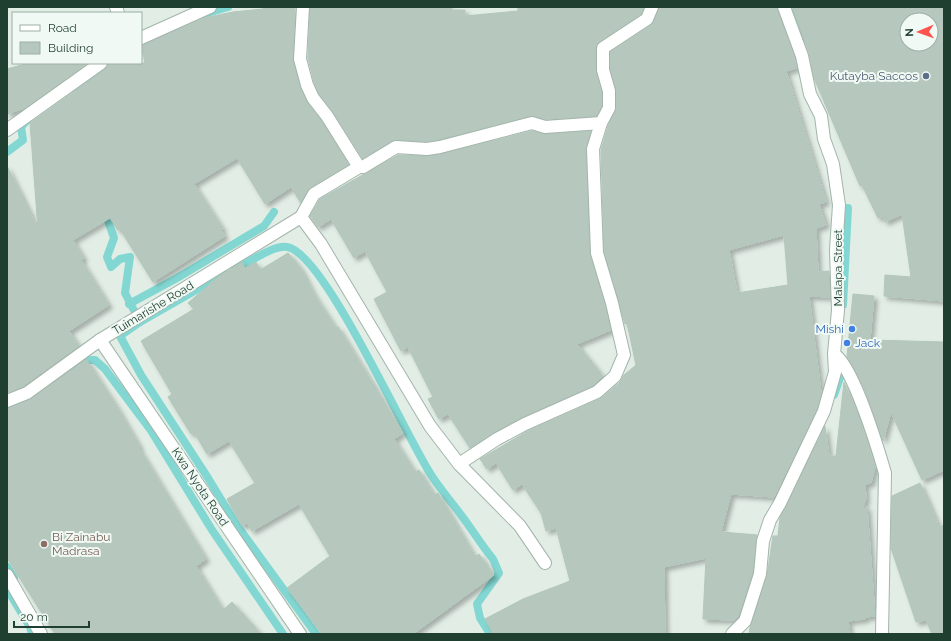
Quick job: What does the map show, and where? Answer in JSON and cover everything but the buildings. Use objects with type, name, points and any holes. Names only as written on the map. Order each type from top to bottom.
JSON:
[{"type":"street","points":[[142,38],[210,7]]},
{"type":"street","points":[[303,7],[300,59],[307,85],[359,167]]},
{"type":"street","points":[[459,464],[497,439],[525,424],[597,392],[615,376],[624,355],[612,303],[597,253],[593,149],[601,123],[609,108],[609,91],[603,70],[603,48],[647,19],[652,7]]},
{"type":"street","name":"Malapa Street","points":[[732,634],[745,621],[760,574],[763,541],[770,520],[780,503],[824,411],[835,372],[834,354],[838,310],[836,250],[838,205],[833,164],[824,139],[821,116],[810,94],[802,56],[784,7]]},
{"type":"street","points":[[7,130],[100,64]]},
{"type":"street","name":"Tuimarishe Road","points":[[7,401],[27,394],[100,340],[301,217],[314,194],[396,147],[426,149],[440,147],[532,123],[545,127],[601,123]]},
{"type":"street","points":[[301,217],[321,244],[430,426],[459,464],[520,526],[545,563]]},
{"type":"street","name":"Kwa Nyota Road","points":[[100,340],[300,634]]},
{"type":"street","points":[[834,354],[840,357],[851,378],[878,448],[885,473],[882,634]]},
{"type":"street","points":[[7,574],[41,634]]},
{"type":"waterway","points":[[204,14],[228,7]]},
{"type":"waterway","points":[[790,12],[805,38]]},
{"type":"waterway","points":[[142,49],[158,41],[177,25]]},
{"type":"waterway","points":[[73,88],[99,75],[109,64]]},
{"type":"waterway","points":[[7,152],[23,140],[21,127],[28,119]]},
{"type":"waterway","points":[[843,305],[848,208]]},
{"type":"waterway","points":[[104,209],[114,238],[107,257],[111,267],[120,259],[130,257],[125,293],[140,322],[224,274]]},
{"type":"waterway","points":[[129,304],[177,278],[264,226],[274,212]]},
{"type":"waterway","points":[[235,269],[275,249],[287,247],[303,257],[322,279],[363,348],[430,473],[493,559],[499,573],[477,604],[480,618],[490,634]]},
{"type":"waterway","points":[[140,322],[120,336],[141,375],[236,524],[316,634]]},
{"type":"waterway","points":[[54,379],[85,360],[95,360],[105,369],[150,429],[212,530],[283,634]]},
{"type":"waterway","points":[[834,395],[841,375],[840,364]]},
{"type":"waterway","points":[[7,410],[26,397]]},
{"type":"waterway","points":[[7,567],[14,578]]},
{"type":"waterway","points":[[7,589],[30,627],[32,634]]},
{"type":"place","name":"Kutayba Saccos","points":[[926,76]]},
{"type":"place","name":"Mishi","points":[[852,329]]},
{"type":"place","name":"Jack","points":[[847,343]]},
{"type":"place","name":"Bi Zainabu Madrasa","points":[[44,544]]}]
